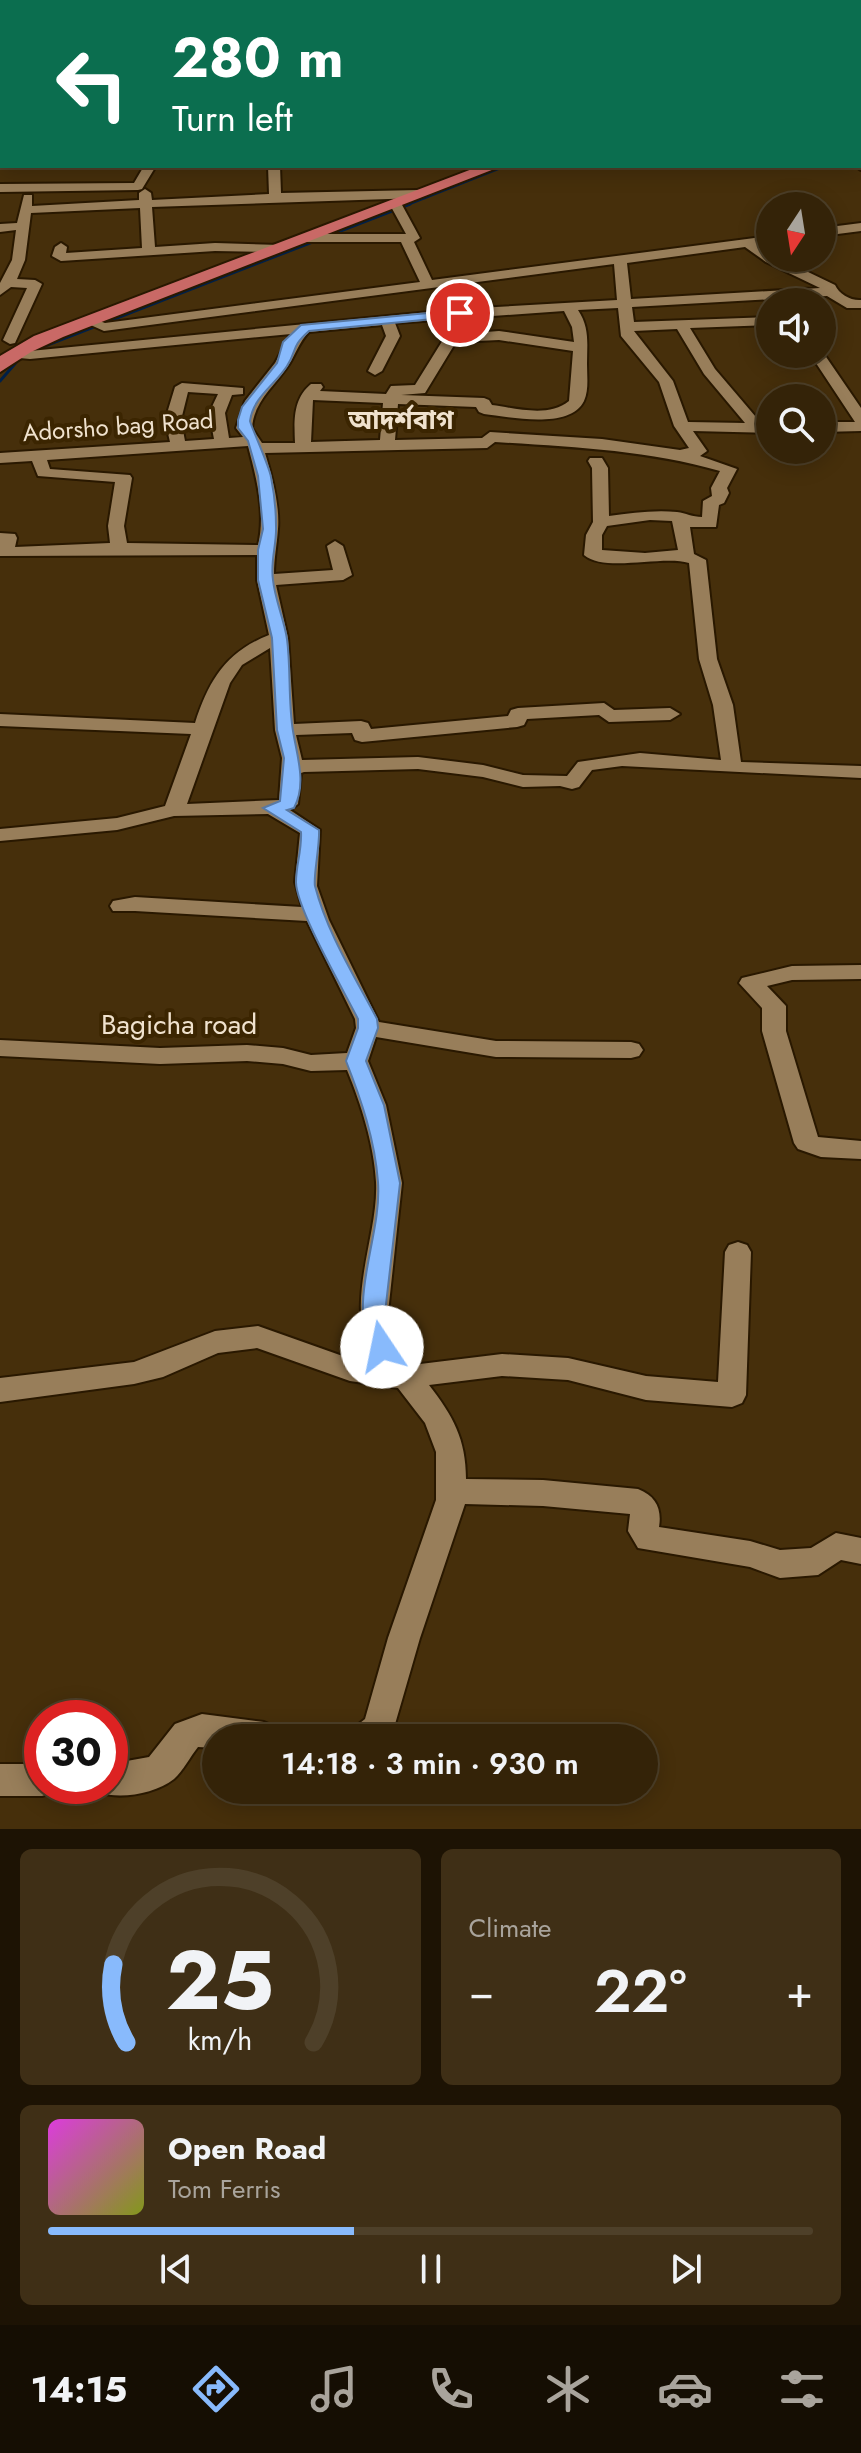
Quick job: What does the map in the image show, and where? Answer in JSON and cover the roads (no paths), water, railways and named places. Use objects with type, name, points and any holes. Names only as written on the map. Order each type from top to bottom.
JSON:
[{"type":"main road","points":[[10,354],[97,324],[275,248],[489,168]]},
{"type":"street","points":[[0,188],[138,186],[149,168]]},
{"type":"street","points":[[275,197],[276,168]]},
{"type":"street","points":[[4,287],[20,255],[25,226],[24,210],[30,189]]},
{"type":"street","points":[[24,210],[146,198],[419,194]]},
{"type":"street","points":[[146,198],[149,252]]},
{"type":"street","points":[[303,238],[414,238],[395,203]]},
{"type":"street","points":[[0,228],[25,226]]},
{"type":"street","points":[[836,230],[861,227]]},
{"type":"street","points":[[406,238],[428,285]]},
{"type":"street","points":[[97,324],[756,242]]},
{"type":"street","points":[[747,243],[771,259],[830,288]]},
{"type":"street","points":[[61,247],[61,257],[215,247],[275,248]]},
{"type":"street","points":[[620,260],[625,327],[634,344],[666,381],[682,426],[699,451],[680,455]]},
{"type":"street","points":[[4,287],[35,284],[10,354],[388,322],[460,313],[754,298],[756,303]]},
{"type":"street","points":[[836,296],[852,305],[861,304]]},
{"type":"street","points":[[484,409],[545,414],[574,406],[581,373],[583,332],[569,308]]},
{"type":"street","points":[[625,327],[756,321]]},
{"type":"street","points":[[375,371],[393,336],[388,322]]},
{"type":"street","points":[[682,326],[709,371],[756,420]]},
{"type":"street","points":[[0,835],[117,824],[174,810],[272,808],[288,804],[292,758],[285,730],[279,638],[266,580],[265,550],[270,529],[264,476],[255,445],[244,428],[244,420],[257,394],[282,364],[289,342],[305,328]]},
{"type":"street","points":[[393,393],[420,390],[451,338],[468,335],[512,338],[581,348]]},
{"type":"street","points":[[826,368],[861,419]]},
{"type":"street","points":[[303,449],[307,395],[318,386],[484,403],[483,431],[490,437]]},
{"type":"street","points":[[178,445],[173,420],[182,387],[257,394]]},
{"type":"street","points":[[222,443],[217,413],[227,390]]},
{"type":"street","points":[[389,444],[385,436],[393,393]]},
{"type":"street","points":[[682,426],[756,428]]},
{"type":"street","points":[[836,427],[861,426]]},
{"type":"street","name":"Adorsho bag Road","points":[[0,458],[222,443],[303,449],[487,443],[490,437],[602,444],[680,455],[729,469],[719,488],[721,493],[718,500],[711,501],[710,523],[680,521]]},
{"type":"street","points":[[38,456],[44,473],[124,478],[116,526],[119,548]]},
{"type":"street","points":[[596,461],[600,468],[601,522],[594,535],[593,555],[645,558],[687,552],[681,517],[650,515],[601,522]]},
{"type":"street","points":[[0,538],[9,538],[5,552],[119,548],[265,550]]},
{"type":"street","points":[[266,580],[343,575],[335,546]]},
{"type":"street","points":[[681,555],[697,560],[708,659],[723,705],[732,767]]},
{"type":"street","points":[[174,810],[225,672],[234,660],[248,650],[279,638]]},
{"type":"street","points":[[285,730],[361,727],[362,736],[517,721],[518,714],[581,709],[604,709],[609,716],[670,714]]},
{"type":"street","points":[[0,720],[203,729]]},
{"type":"street","points":[[291,770],[302,766],[418,763],[483,771],[523,781],[560,780],[572,783],[585,766],[600,762],[664,759],[819,773],[861,772]]},
{"type":"street","points":[[272,808],[310,830],[311,852],[305,883],[323,932],[367,1019],[368,1028],[356,1061],[374,1105],[389,1183],[374,1313],[382,1347],[437,1417],[451,1452],[451,1500],[404,1638],[380,1724]]},
{"type":"street","points":[[121,906],[135,904],[289,915],[310,914],[314,907]]},
{"type":"street","points":[[861,972],[792,973],[750,983],[774,1006],[774,1031],[807,1143],[821,1148],[861,1150]]},
{"type":"street","points":[[368,1028],[496,1049],[631,1050]]},
{"type":"street","name":"Bagicha road","points":[[0,1048],[160,1056],[247,1053],[283,1056],[311,1063],[356,1061]]},
{"type":"street","points":[[0,1390],[153,1369],[215,1342],[258,1337],[350,1370],[404,1377],[502,1365],[555,1368],[646,1388],[732,1395],[738,1252]]},
{"type":"street","points":[[451,1491],[543,1493],[638,1502],[646,1513],[643,1531],[649,1539],[750,1554],[780,1564],[818,1561],[836,1546],[861,1551]]},
{"type":"street","points":[[128,1778],[161,1768],[187,1735],[202,1730]]},
{"type":"street","points":[[0,1780],[24,1780]]},
{"type":"waterway","points":[[410,204],[405,206],[501,168]]},
{"type":"waterway","points":[[330,235],[392,211]]},
{"type":"waterway","points":[[32,351],[315,241]]},
{"type":"waterway","points":[[0,381],[20,358]]},
{"type":"district","name":"আদর্শবাগ","points":[[401,420]]}]
